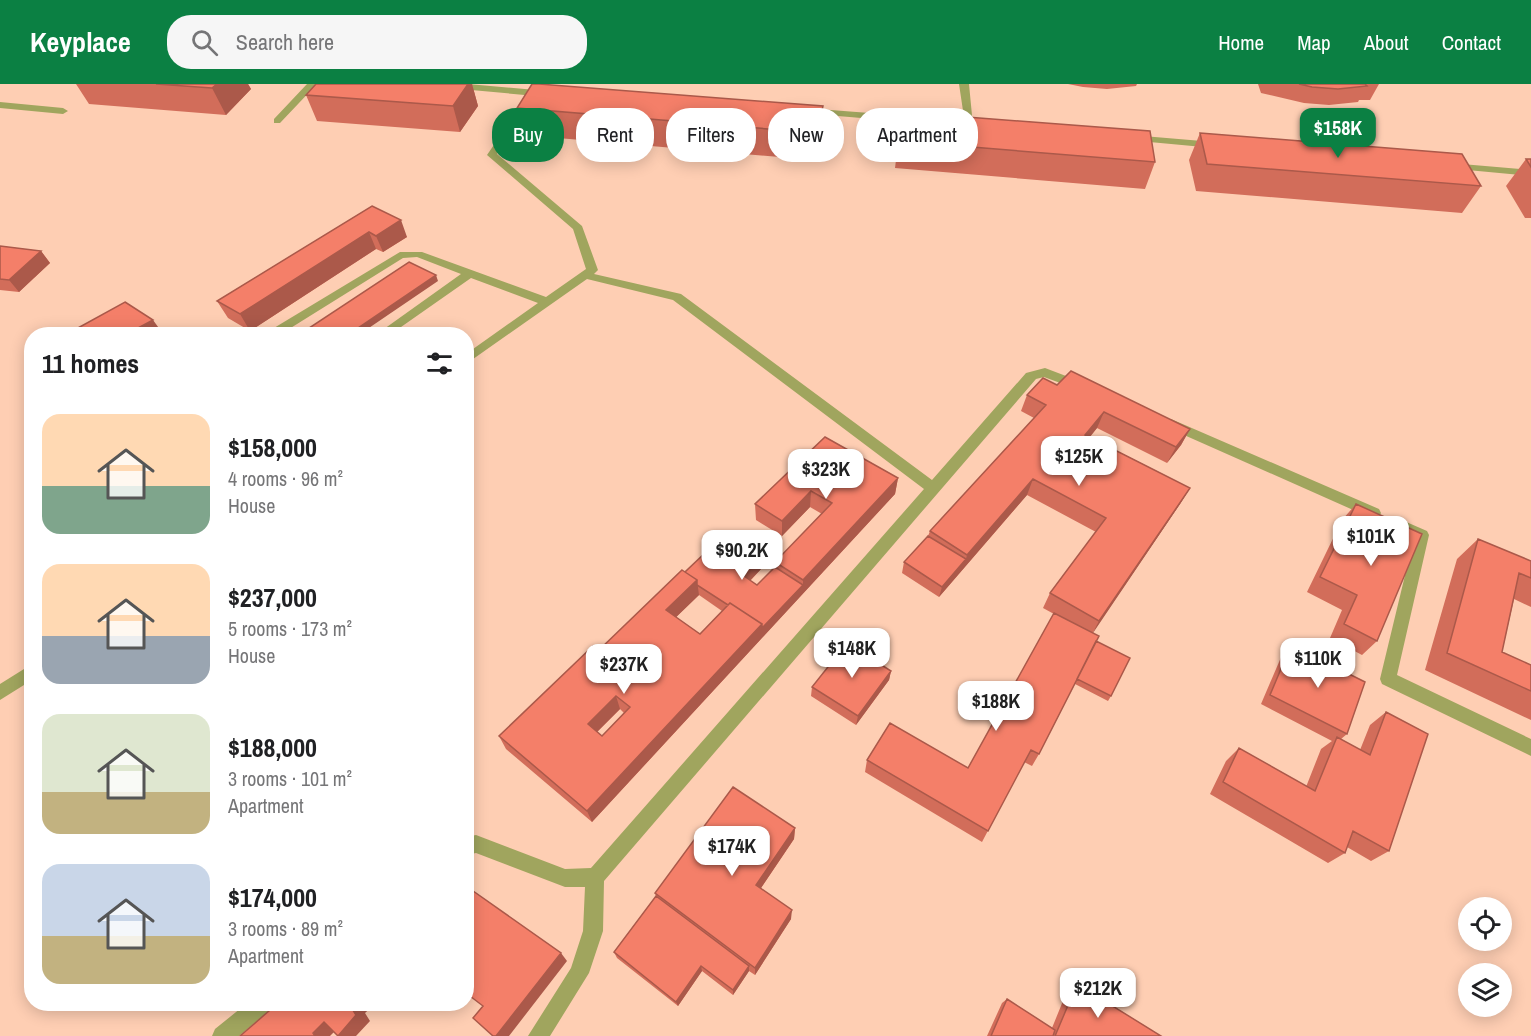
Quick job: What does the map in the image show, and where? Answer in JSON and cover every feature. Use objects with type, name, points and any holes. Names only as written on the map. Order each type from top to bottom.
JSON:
[{"type":"street","points":[[277,121],[312,84]]},
{"type":"street","points":[[438,84],[537,88],[556,94]]},
{"type":"street","points":[[964,84],[968,108]]},
{"type":"street","points":[[474,354],[592,270],[578,228],[492,155],[537,88]]},
{"type":"street","points":[[0,105],[63,111]]},
{"type":"street","points":[[978,125],[982,125]]},
{"type":"street","points":[[1125,137],[1221,146]]},
{"type":"street","points":[[1436,164],[1531,172]]},
{"type":"street","points":[[284,327],[400,255],[418,254],[547,302]]},
{"type":"street","points":[[393,327],[470,273]]},
{"type":"street","points":[[584,276],[676,297],[934,489]]},
{"type":"street","points":[[538,1036],[579,973],[593,931],[595,876],[1031,376],[1045,372],[1098,394]]},
{"type":"street","points":[[1162,420],[1267,464],[1422,536],[1388,679],[1531,748]]},
{"type":"street","points":[[0,693],[24,676]]},
{"type":"street","points":[[474,844],[565,878],[595,876]]},
{"type":"street","points":[[222,1036],[253,1011]]},
{"type":"building","points":[[156,84],[217,84],[212,88]]},
{"type":"building","points":[[316,84],[468,84],[453,106],[306,95]]},
{"type":"building","points":[[532,84],[823,106],[823,108],[768,108],[768,129],[756,128],[756,108],[666,108],[666,120],[654,119],[654,108],[576,108],[576,113],[564,112],[564,108],[517,108]]},
{"type":"building","points":[[1299,84],[1365,84],[1367,86],[1338,89]]},
{"type":"building","points":[[978,118],[1150,131],[1155,162],[978,148]]},
{"type":"building","points":[[1200,133],[1462,154],[1481,186],[1207,164]]},
{"type":"building","points":[[372,206],[401,220],[376,236],[369,232],[240,314],[217,301]]},
{"type":"building","points":[[0,246],[41,251],[9,280],[0,279]]},
{"type":"building","points":[[409,262],[436,275],[359,327],[311,327]]},
{"type":"building","points":[[125,302],[153,320],[140,327],[80,327]]},
{"type":"building","points":[[1071,371],[1190,429],[1176,447],[1104,412],[1085,435],[1190,488],[1099,621],[1050,593],[1106,518],[1033,479],[967,555],[930,531],[1046,405],[1027,395],[1043,378],[1057,385]]},
{"type":"building","points":[[825,437],[898,478],[803,580],[775,562],[832,503],[811,491],[782,521],[755,504]]},
{"type":"building","points":[[1356,504],[1422,534],[1377,641],[1344,624],[1357,595],[1320,577]]},
{"type":"building","points":[[724,535],[761,559],[744,576],[757,585],[775,567],[803,585],[762,628],[762,624],[697,585],[697,580],[685,572]]},
{"type":"building","points":[[928,536],[966,559],[942,587],[904,562]]},
{"type":"building","points":[[1478,539],[1531,561],[1531,578],[1519,573],[1502,652],[1531,665],[1531,691],[1447,653]]},
{"type":"building","points":[[682,570],[697,580],[666,610],[700,634],[730,603],[762,624],[587,811],[499,736],[593,646],[599,650]],"holes":[[[616,696],[630,707],[602,736],[588,724]]]},
{"type":"building","points":[[1054,613],[1099,636],[1039,754],[1031,750],[988,831],[867,760],[890,723],[968,768]]},
{"type":"building","points":[[1096,641],[1130,658],[1111,696],[1077,679]]},
{"type":"building","points":[[847,643],[891,671],[858,716],[812,687]]},
{"type":"building","points":[[1291,645],[1365,682],[1347,734],[1270,695]]},
{"type":"building","points":[[1386,712],[1428,734],[1389,851],[1353,831],[1345,853],[1223,782],[1239,748],[1315,791],[1337,737],[1370,755]]},
{"type":"building","points":[[733,787],[795,828],[756,885],[792,910],[755,968],[655,893]]},
{"type":"building","points":[[474,892],[561,953],[496,1036],[493,1036],[473,1018],[483,1006],[474,999]]},
{"type":"building","points":[[656,896],[749,966],[733,990],[701,966],[676,1002],[614,952]]},
{"type":"building","points":[[1077,984],[1161,1036],[1055,1036]]},
{"type":"building","points":[[1007,999],[1055,1030],[1053,1036],[991,1036]]},
{"type":"building","points":[[269,1011],[354,1011],[356,1015],[338,1036],[324,1022],[313,1033],[315,1036],[240,1036]]}]
